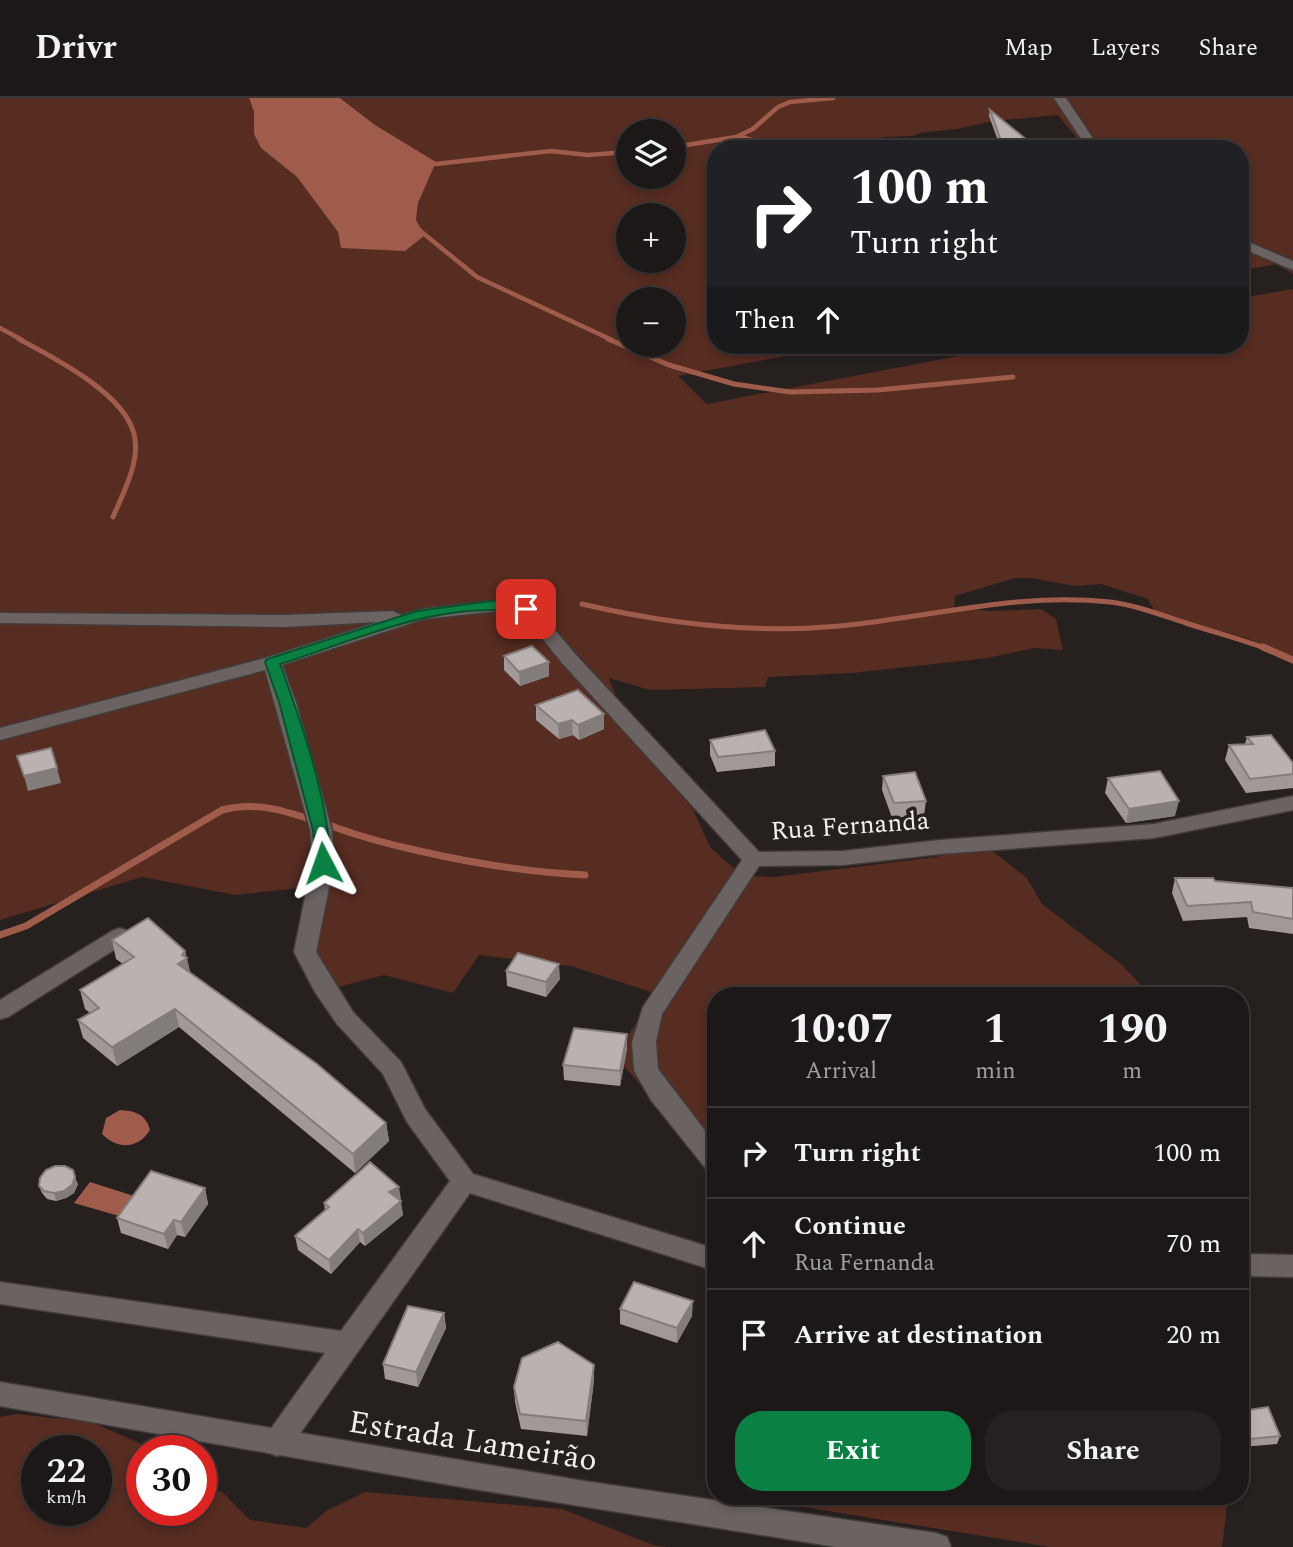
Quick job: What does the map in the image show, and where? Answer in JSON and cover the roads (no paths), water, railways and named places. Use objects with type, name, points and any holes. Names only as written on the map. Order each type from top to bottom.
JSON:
[{"type":"street","points":[[1060,98],[1088,140]]},
{"type":"street","points":[[1249,247],[1293,266]]},
{"type":"street","name":"Rua Fernanda","points":[[422,614],[509,604],[531,613],[569,659],[753,859],[843,858],[940,847],[1154,831],[1293,803]]},
{"type":"street","points":[[0,618],[285,621],[422,614]]},
{"type":"street","points":[[0,734],[272,662],[422,614]]},
{"type":"street","points":[[272,662],[286,702],[321,830],[323,863],[305,952],[323,986],[345,1018],[392,1068],[416,1115],[464,1181],[707,1258]]},
{"type":"street","points":[[707,1152],[660,1093],[646,1070],[644,1042],[651,1013],[753,859]]},
{"type":"street","points":[[0,1011],[120,936]]},
{"type":"street","points":[[277,1443],[464,1181]]},
{"type":"street","points":[[1249,1265],[1293,1266]]},
{"type":"street","points":[[0,1293],[347,1344]]},
{"type":"street","name":"Estrada Lameirão","points":[[0,1394],[773,1525],[936,1547]]},
{"type":"waterway","points":[[738,136],[753,129],[778,107],[790,102],[833,98]]},
{"type":"waterway","points":[[717,140],[738,136]]},
{"type":"waterway","points":[[738,136],[752,140]]},
{"type":"waterway","points":[[686,145],[707,142]]},
{"type":"waterway","points":[[427,165],[551,151],[588,155],[616,153]]},
{"type":"waterway","points":[[418,229],[477,277],[612,340]]},
{"type":"waterway","points":[[0,328],[22,340]]},
{"type":"waterway","points":[[19,339],[86,378],[117,405],[128,419],[136,444],[135,455],[130,477],[113,517]]},
{"type":"waterway","points":[[608,339],[669,365],[734,384],[790,392],[878,390],[1013,377]]},
{"type":"waterway","points":[[582,604],[678,622],[775,629],[840,626],[1042,600],[1110,602],[1129,605],[1267,649]]},
{"type":"waterway","points":[[1263,647],[1293,660]]},
{"type":"waterway","points":[[0,935],[26,926],[222,810],[237,807],[280,810],[375,840],[457,859],[520,869],[585,875]]}]
